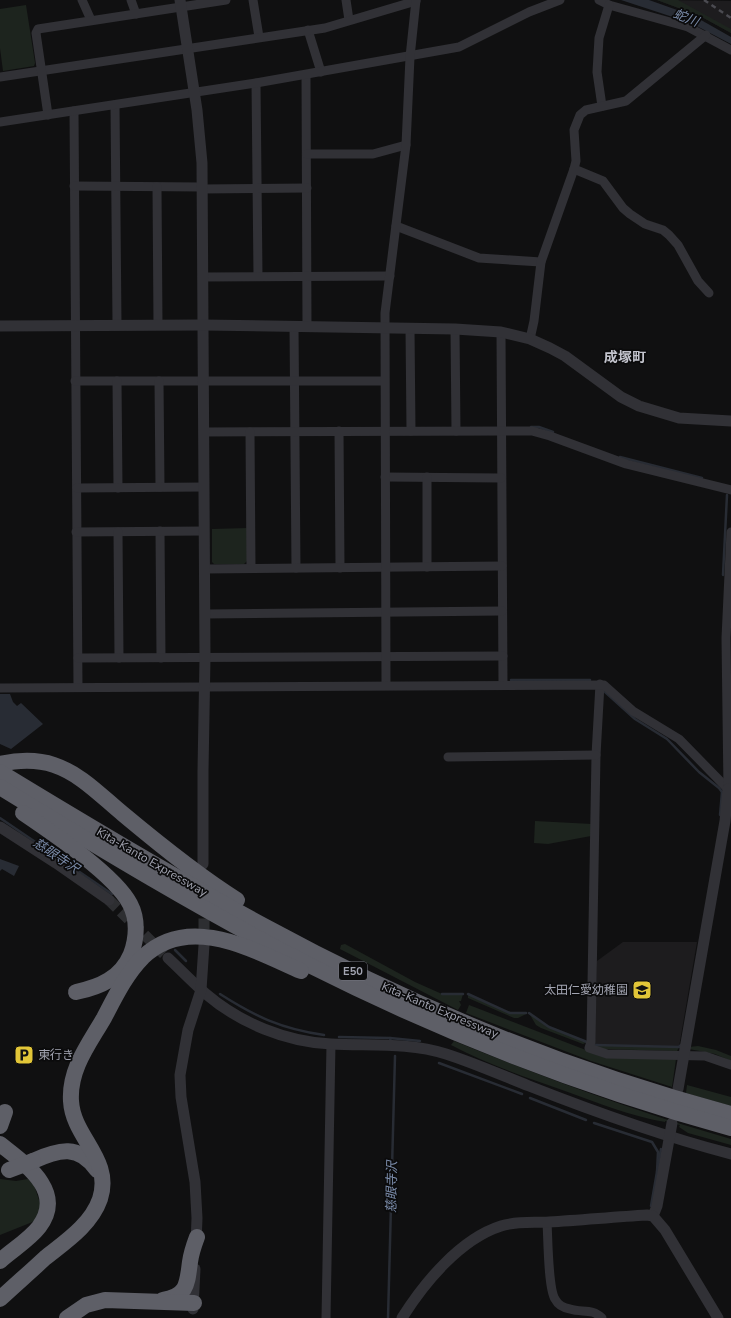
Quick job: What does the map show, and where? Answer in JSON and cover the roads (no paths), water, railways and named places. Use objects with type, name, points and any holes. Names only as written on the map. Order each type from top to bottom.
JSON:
[{"type":"highway","points":[[0,764],[34,761],[55,765],[83,781],[145,832],[219,888],[266,917],[294,932],[312,944],[327,957]]},
{"type":"highway","name":"Kita-Kanto Expressway","points":[[0,772],[230,907],[327,957],[446,1014],[530,1047],[652,1091],[731,1114]]},
{"type":"highway","name":"Kita-Kanto Expressway","points":[[0,788],[112,856],[261,940],[409,1012],[462,1035],[587,1083],[650,1105],[731,1128]]},
{"type":"highway","points":[[0,797],[34,820],[105,875],[121,891],[132,910],[136,932],[132,950],[127,962],[108,981],[89,989],[76,992]]},
{"type":"highway","points":[[0,1299],[81,1227],[96,1209],[102,1191],[103,1181],[100,1164],[79,1127],[73,1112],[71,1101],[73,1076],[77,1065],[126,979],[144,956],[164,943],[188,937],[222,939],[243,946],[364,998],[409,1012]]},
{"type":"highway","points":[[0,1134],[5,1148],[38,1177],[46,1191],[48,1204],[46,1212],[38,1228],[0,1261]]},
{"type":"highway","points":[[4,1170],[33,1161],[54,1152],[63,1151],[80,1154],[92,1163],[97,1171],[102,1191]]},
{"type":"highway","points":[[67,1318],[86,1305],[96,1301],[115,1299],[157,1301],[172,1299],[184,1289],[190,1275],[190,1261],[197,1238]]},
{"type":"highway","points":[[157,1301],[194,1310]]},
{"type":"street","points":[[82,0],[91,20]]},
{"type":"street","points":[[130,0],[136,14]]},
{"type":"street","points":[[48,115],[36,30],[136,14],[181,3],[226,0]]},
{"type":"street","points":[[253,0],[259,37]]},
{"type":"street","points":[[346,0],[350,20]]},
{"type":"street","points":[[0,122],[306,75],[459,47],[529,12],[560,0]]},
{"type":"street","points":[[599,0],[609,5],[683,25],[706,35],[731,50]]},
{"type":"street","points":[[0,76],[308,30],[350,20],[413,1],[406,145],[384,328],[386,686]]},
{"type":"street","points":[[181,3],[201,141],[205,569],[203,864]]},
{"type":"street","points":[[602,106],[598,72],[599,38],[609,5]]},
{"type":"street","points":[[308,30],[321,72]]},
{"type":"street","points":[[530,339],[534,321],[540,262],[576,161],[574,130],[576,122],[586,110],[626,101],[706,35]]},
{"type":"street","points":[[306,75],[308,326]]},
{"type":"street","points":[[256,83],[258,276]]},
{"type":"street","points":[[115,105],[117,324]]},
{"type":"street","points":[[74,111],[78,687]]},
{"type":"street","points":[[306,154],[373,154],[406,145]]},
{"type":"street","points":[[574,170],[603,181],[623,208],[630,214],[645,224],[663,230],[669,234],[678,245],[698,281],[709,293]]},
{"type":"street","points":[[74,186],[307,188]]},
{"type":"street","points":[[157,187],[158,324]]},
{"type":"street","points":[[396,226],[479,258],[540,262]]},
{"type":"street","points":[[203,277],[390,276]]},
{"type":"street","points":[[0,326],[158,324],[455,329],[501,332],[530,339],[565,356],[604,386],[639,406],[679,418],[731,421]]},
{"type":"street","points":[[294,326],[296,568]]},
{"type":"street","points":[[410,328],[411,431]]},
{"type":"street","points":[[455,329],[456,431]]},
{"type":"street","points":[[501,332],[503,685]]},
{"type":"street","points":[[75,381],[384,381]]},
{"type":"street","points":[[117,381],[118,488]]},
{"type":"street","points":[[159,381],[160,487]]},
{"type":"street","points":[[204,432],[501,430],[540,432],[626,464],[731,490]]},
{"type":"street","points":[[339,431],[340,568]]},
{"type":"street","points":[[250,432],[251,568]]},
{"type":"street","points":[[385,477],[501,478]]},
{"type":"street","points":[[427,477],[427,567]]},
{"type":"street","points":[[77,488],[204,487]]},
{"type":"street","points":[[160,531],[161,658]]},
{"type":"street","points":[[76,532],[204,531]]},
{"type":"street","points":[[118,532],[119,658]]},
{"type":"street","points":[[678,1089],[725,821],[728,789],[728,646],[731,532]]},
{"type":"street","points":[[205,569],[502,566]]},
{"type":"street","points":[[205,614],[502,611]]},
{"type":"street","points":[[78,658],[503,656]]},
{"type":"street","points":[[0,688],[600,684],[604,685],[633,711],[679,739],[728,789]]},
{"type":"street","points":[[600,684],[596,755],[591,1042],[589,1048],[608,1054],[705,1056],[731,1065]]},
{"type":"street","points":[[448,758],[596,755]]},
{"type":"street","points":[[0,827],[56,863],[109,900]]},
{"type":"street","points":[[194,1310],[197,1238],[196,1182],[180,1097],[180,1075],[188,1030],[201,990],[204,945]]},
{"type":"street","points":[[168,958],[201,990],[235,1014],[267,1030],[298,1040],[331,1044],[403,1046],[445,1053],[593,1110],[669,1136],[731,1154]]},
{"type":"street","points":[[326,1318],[331,1044]]},
{"type":"street","points":[[653,1216],[657,1206],[672,1123]]},
{"type":"street","points":[[402,1318],[427,1282],[442,1266],[478,1237],[500,1226],[653,1216]]},
{"type":"street","points":[[653,1216],[665,1230],[718,1318]]},
{"type":"street","points":[[547,1222],[552,1290],[555,1300],[565,1308],[593,1312],[602,1318]]},
{"type":"water","name":"蛇川","points":[[621,0],[649,0],[694,16],[731,37],[731,44],[691,23]]},
{"type":"water","points":[[0,694],[10,694],[13,702],[17,706],[21,703],[43,724],[11,749],[0,744]]},
{"type":"water","points":[[0,859],[19,866],[14,876],[2,869],[0,871]]},
{"type":"waterway","points":[[531,427],[539,427],[553,432]]},
{"type":"waterway","points":[[620,457],[702,478]]},
{"type":"waterway","points":[[723,575],[727,495]]},
{"type":"waterway","points":[[511,680],[590,680]]},
{"type":"waterway","points":[[604,691],[635,719],[667,739],[699,772],[719,788],[722,792],[720,815]]},
{"type":"waterway","name":"慈眼寺沢","points":[[0,818],[112,894]]},
{"type":"waterway","name":"慈眼寺沢","points":[[175,950],[186,961]]},
{"type":"waterway","name":"慈眼寺沢","points":[[220,994],[270,1021],[295,1029],[324,1035]]},
{"type":"waterway","points":[[442,994],[463,994]]},
{"type":"waterway","points":[[468,994],[510,1013],[526,1013]]},
{"type":"waterway","points":[[529,1013],[549,1027],[587,1042]]},
{"type":"waterway","name":"慈眼寺沢","points":[[339,1037],[390,1038],[391,1042]]},
{"type":"waterway","points":[[390,1038],[420,1041]]},
{"type":"waterway","points":[[595,1045],[679,1047],[681,1045]]},
{"type":"waterway","name":"慈眼寺沢","points":[[388,1318],[395,1056]]},
{"type":"waterway","points":[[439,1063],[522,1094]]},
{"type":"waterway","points":[[530,1098],[586,1120]]},
{"type":"waterway","points":[[594,1123],[652,1142],[658,1152],[657,1172]]},
{"type":"waterway","points":[[651,1206],[661,1149]]},
{"type":"tunnel","points":[[109,900],[168,958]]},
{"type":"tunnel","points":[[204,902],[204,943]]},
{"type":"railway","points":[[704,0],[731,18]]},
{"type":"place","name":"太田仁愛幼稚園","points":[[642,990]]},
{"type":"place","name":"東行き","points":[[24,1055]]},
{"type":"district","name":"成塚町","points":[[625,357]]}]
